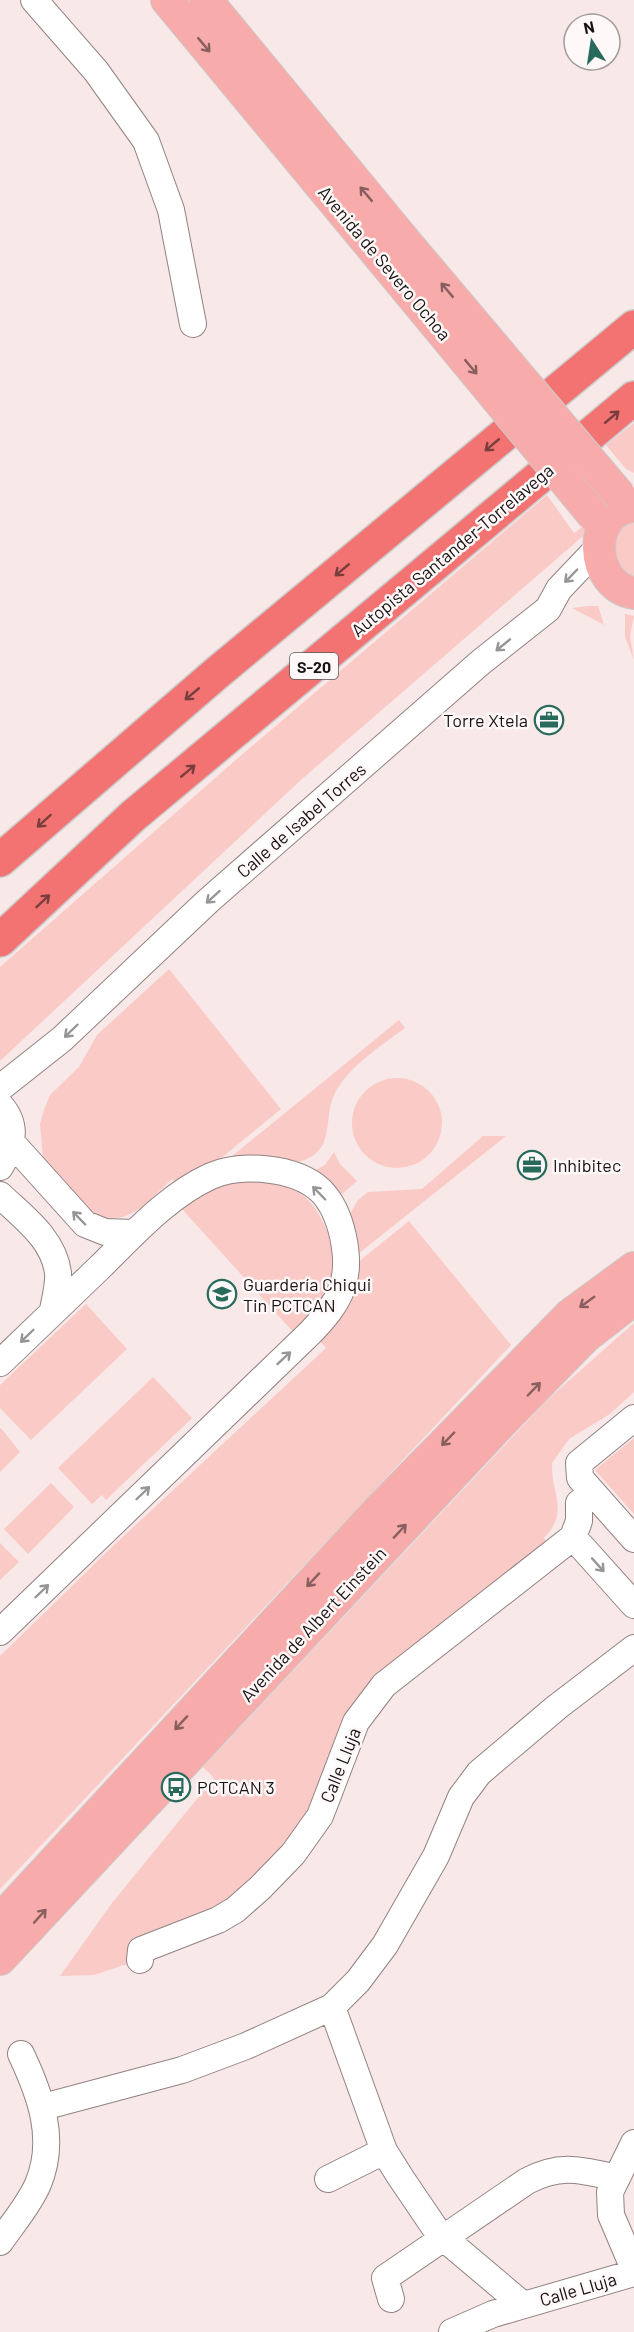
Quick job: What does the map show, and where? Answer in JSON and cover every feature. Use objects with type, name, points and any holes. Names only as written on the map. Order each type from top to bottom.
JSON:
[{"type":"highway","points":[[0,860],[218,672],[634,327]]},
{"type":"highway","name":"Autopista Santander-Torrelavega","points":[[0,940],[133,816],[634,398]]},
{"type":"main road","name":"Avenida de Severo Ochoa","points":[[167,0],[628,503]]},
{"type":"main road","name":"Avenida de Severo Ochoa","points":[[206,0],[599,530],[600,562],[615,586],[634,593]]},
{"type":"main road","points":[[599,530],[628,503]]},
{"type":"main road","name":"Avenida de Albert Einstein","points":[[0,1920],[377,1512],[570,1315],[634,1268]]},
{"type":"main road","name":"Avenida de Albert Einstein","points":[[0,1959],[502,1422],[585,1336],[634,1299]]},
{"type":"street","points":[[34,0],[96,70],[146,141],[171,210],[193,324]]},
{"type":"street","name":"Calle de Isabel Torres","points":[[0,1088],[62,1039],[208,901],[481,662],[548,609],[599,530]]},
{"type":"street","points":[[0,1105],[10,1120],[13,1144],[85,1224],[105,1232],[133,1233]]},
{"type":"street","points":[[0,1167],[13,1144]]},
{"type":"street","points":[[0,1363],[133,1233],[173,1201],[212,1176],[255,1168],[293,1174],[320,1190],[339,1220],[346,1269],[342,1287],[331,1310],[311,1332],[0,1632]]},
{"type":"street","points":[[0,1195],[37,1230],[53,1254],[58,1275],[53,1310]]},
{"type":"street","points":[[634,1418],[579,1463],[580,1478],[634,1539]]},
{"type":"street","points":[[592,1493],[579,1503],[579,1521],[573,1537],[634,1605]]},
{"type":"street","name":"Calle Lluja","points":[[140,1960],[141,1950],[218,1920],[235,1910],[261,1888],[293,1854],[320,1816],[356,1722],[384,1685],[573,1537]]},
{"type":"street","points":[[44,2107],[182,2070],[246,2046],[332,2007],[358,1981],[385,1945],[436,1856],[461,1797],[478,1773],[634,1648]]},
{"type":"street","name":"Calle Lluja","points":[[332,2007],[384,2151],[419,2205],[446,2239],[522,2304]]},
{"type":"street","points":[[0,2242],[38,2183],[44,2156],[44,2107],[21,2054]]},
{"type":"street","name":"Calle Lluja","points":[[452,2332],[463,2325],[522,2304],[569,2294],[634,2271],[611,2214],[610,2192],[634,2143]]},
{"type":"street","points":[[328,2179],[384,2151]]},
{"type":"street","points":[[392,2298],[386,2278],[542,2173],[566,2168],[617,2178]]},
{"type":"shaded area","points":[[634,423],[634,473],[626,469],[606,445]]},
{"type":"shaded area","points":[[634,489],[634,492],[302,779],[0,1061],[0,967],[238,758],[547,495],[574,533]]},
{"type":"shaded area","points":[[634,516],[634,583],[625,580],[608,542]]},
{"type":"shaded area","points":[[598,606],[604,625],[572,608]]},
{"type":"shaded area","points":[[625,614],[634,616],[630,636],[634,660],[625,637]]},
{"type":"shaded area","points":[[169,969],[281,1109],[214,1164],[180,1188],[172,1179],[147,1203],[129,1214],[108,1219],[96,1217],[43,1157],[40,1124],[44,1110],[50,1095],[79,1067],[97,1035]]},
{"type":"shaded area","points":[[399,1020],[405,1028],[366,1057],[341,1083],[332,1099],[324,1142],[317,1152],[307,1159],[294,1163],[266,1164],[226,1161]]},
{"type":"shaded area","points":[[388,1078],[406,1078],[422,1085],[435,1098],[442,1114],[442,1132],[435,1148],[422,1161],[406,1168],[388,1168],[372,1161],[359,1148],[352,1132],[352,1114],[359,1098],[372,1085]]},
{"type":"shaded area","points":[[483,1136],[506,1136],[353,1258],[347,1219],[358,1200],[368,1192],[422,1189]]},
{"type":"shaded area","points":[[334,1152],[340,1164],[357,1181],[342,1194],[336,1205],[307,1175],[325,1165]]},
{"type":"shaded area","points":[[249,1176],[289,1186],[307,1198],[325,1226],[330,1242],[333,1259],[328,1292],[318,1311],[295,1334],[182,1209],[213,1188],[230,1180]]},
{"type":"shaded area","points":[[409,1221],[511,1345],[0,1889],[0,1656],[113,1546],[326,1348],[317,1338],[352,1267]]},
{"type":"shaded area","points":[[86,1304],[127,1349],[31,1440],[0,1408],[0,1385]]},
{"type":"shaded area","points":[[634,1323],[634,1392],[610,1414],[569,1439],[552,1463],[558,1511],[552,1528],[544,1538],[547,1543],[374,1683],[301,1831],[231,1899],[181,1924],[131,1943],[127,1964],[94,1975],[60,1976],[112,1903],[214,1778],[203,1767],[547,1400]]},
{"type":"shaded area","points":[[153,1377],[192,1418],[106,1500],[102,1495],[92,1504],[58,1468]]},
{"type":"shaded area","points":[[0,1429],[20,1452],[0,1472]]},
{"type":"shaded area","points":[[634,1438],[634,1514],[595,1470]]},
{"type":"shaded area","points":[[51,1483],[74,1507],[28,1554],[4,1529]]},
{"type":"shaded area","points":[[0,1543],[19,1562],[0,1580]]},
{"type":"place","name":"Torre Xtela","points":[[549,720]]},
{"type":"place","name":"Inhibitec","points":[[532,1165]]},
{"type":"place","name":"Guardería Chiqui Tin PCTCAN","points":[[222,1294]]},
{"type":"place","name":"PCTCAN 3","points":[[176,1787]]}]
